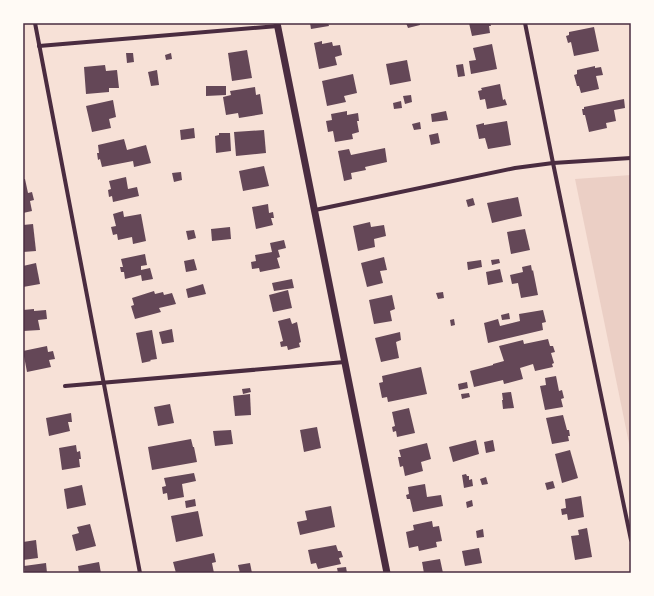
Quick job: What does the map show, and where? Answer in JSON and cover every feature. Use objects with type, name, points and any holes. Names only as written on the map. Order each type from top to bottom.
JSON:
[{"type":"street","points":[[34,23],[140,573]]},
{"type":"street","points":[[525,23],[631,540]]},
{"type":"street","points":[[39,46],[278,25],[387,573]]},
{"type":"street","points":[[315,210],[515,168],[553,163],[631,158]]},
{"type":"street","points":[[65,386],[345,362]]},
{"type":"shaded area","points":[[631,175],[631,453],[575,179]]},
{"type":"building","points":[[310,23],[328,23],[329,26],[311,29]]},
{"type":"building","points":[[406,23],[420,23],[420,25],[408,28]]},
{"type":"building","points":[[469,23],[490,23],[490,33],[472,36]]},
{"type":"building","points":[[594,27],[599,51],[574,56],[571,42],[568,43],[566,36],[569,35],[569,32]]},
{"type":"building","points":[[322,41],[322,44],[332,42],[333,46],[340,45],[342,55],[335,57],[337,65],[319,69],[314,43]]},
{"type":"building","points":[[492,44],[497,69],[471,74],[469,61],[476,60],[473,48]]},
{"type":"building","points":[[247,50],[252,78],[232,81],[228,53]]},
{"type":"building","points":[[126,53],[133,53],[134,62],[127,63]]},
{"type":"building","points":[[171,53],[172,59],[166,60],[165,55]]},
{"type":"building","points":[[407,60],[411,81],[390,85],[386,64]]},
{"type":"building","points":[[463,64],[465,76],[458,77],[456,65]]},
{"type":"building","points":[[105,65],[106,71],[117,70],[119,88],[109,88],[109,92],[86,94],[84,67]]},
{"type":"building","points":[[595,66],[595,68],[601,67],[603,75],[596,76],[599,89],[581,93],[574,75],[577,74],[577,70]]},
{"type":"building","points":[[157,70],[159,85],[151,86],[148,72]]},
{"type":"building","points":[[353,74],[357,93],[344,96],[346,102],[327,106],[322,81]]},
{"type":"building","points":[[500,84],[503,100],[505,99],[507,105],[487,109],[485,99],[480,100],[478,91],[482,90],[481,88]]},
{"type":"building","points":[[206,86],[226,86],[226,95],[206,96]]},
{"type":"building","points":[[255,87],[256,95],[260,94],[263,114],[239,118],[238,113],[226,115],[223,97],[231,95],[230,91]]},
{"type":"building","points":[[411,95],[412,102],[405,104],[403,96]]},
{"type":"building","points":[[624,99],[625,108],[614,110],[616,121],[606,123],[607,128],[589,132],[585,115],[583,115],[582,109],[584,109],[584,107]]},
{"type":"building","points":[[113,100],[116,117],[109,119],[111,128],[92,132],[86,106]]},
{"type":"building","points":[[401,101],[402,108],[394,109],[393,103]]},
{"type":"building","points":[[347,111],[347,115],[358,113],[359,121],[357,121],[359,132],[352,134],[353,139],[335,142],[333,131],[328,132],[326,121],[332,120],[331,114]]},
{"type":"building","points":[[446,111],[448,120],[432,122],[431,114]]},
{"type":"building","points":[[507,121],[511,145],[488,149],[485,138],[479,139],[476,125]]},
{"type":"building","points":[[420,122],[421,129],[414,130],[412,124]]},
{"type":"building","points":[[194,128],[195,138],[181,140],[180,130]]},
{"type":"building","points":[[264,130],[266,153],[236,156],[234,132]]},
{"type":"building","points":[[219,133],[230,133],[231,151],[216,153],[215,136],[219,135]]},
{"type":"building","points":[[438,133],[440,143],[431,145],[429,135]]},
{"type":"building","points":[[124,139],[127,150],[146,145],[151,163],[134,167],[133,161],[102,167],[100,159],[98,160],[98,145]]},
{"type":"building","points":[[385,148],[387,162],[365,167],[366,170],[351,173],[352,179],[344,181],[338,151],[349,149],[351,155]]},
{"type":"building","points":[[264,166],[269,186],[243,191],[239,171]]},
{"type":"building","points":[[181,172],[182,180],[174,182],[172,173]]},
{"type":"building","points":[[126,177],[128,189],[137,187],[139,196],[113,202],[112,196],[109,197],[108,190],[111,189],[109,181]]},
{"type":"building","points":[[23,179],[25,179],[28,193],[32,192],[34,200],[30,201],[32,211],[23,213]]},
{"type":"building","points":[[518,197],[522,216],[492,223],[487,203]]},
{"type":"building","points":[[473,198],[475,205],[468,207],[466,200]]},
{"type":"building","points":[[268,204],[269,213],[273,212],[274,218],[271,218],[273,225],[256,229],[252,207]]},
{"type":"building","points":[[123,211],[124,217],[141,214],[146,241],[133,244],[132,237],[118,240],[117,234],[113,235],[111,227],[116,226],[113,214]]},
{"type":"building","points":[[370,222],[371,227],[384,225],[386,236],[374,239],[375,247],[358,251],[353,226]]},
{"type":"building","points":[[33,224],[36,251],[23,252],[23,225]]},
{"type":"building","points":[[230,227],[231,239],[212,241],[211,229]]},
{"type":"building","points":[[525,229],[530,250],[511,254],[507,232]]},
{"type":"building","points":[[194,230],[196,238],[188,240],[186,231]]},
{"type":"building","points":[[284,240],[286,248],[278,250],[280,257],[277,258],[280,268],[260,272],[259,268],[252,269],[251,262],[256,261],[255,255],[272,252],[270,243]]},
{"type":"building","points":[[145,254],[147,265],[141,266],[141,270],[150,268],[153,279],[142,281],[141,275],[125,279],[124,272],[121,272],[120,267],[123,267],[121,259]]},
{"type":"building","points":[[384,257],[387,270],[380,271],[383,283],[367,287],[361,263]]},
{"type":"building","points":[[194,259],[197,270],[186,272],[184,261]]},
{"type":"building","points":[[499,259],[500,263],[492,265],[491,260]]},
{"type":"building","points":[[481,260],[482,267],[468,270],[467,262]]},
{"type":"building","points":[[36,263],[40,284],[23,287],[23,266]]},
{"type":"building","points":[[531,265],[538,295],[521,298],[518,283],[512,284],[510,275],[523,272],[522,267]]},
{"type":"building","points":[[500,269],[503,282],[488,285],[486,272]]},
{"type":"building","points":[[292,279],[294,288],[274,291],[272,283]]},
{"type":"building","points":[[203,284],[206,294],[188,298],[186,289]]},
{"type":"building","points":[[288,290],[292,308],[273,312],[269,295]]},
{"type":"building","points":[[154,291],[155,294],[163,292],[164,295],[172,293],[176,304],[159,308],[161,312],[135,319],[131,306],[134,305],[132,298]]},
{"type":"building","points":[[443,292],[444,298],[438,299],[436,293]]},
{"type":"building","points":[[392,295],[395,309],[390,311],[392,321],[374,324],[369,300]]},
{"type":"building","points":[[34,309],[34,311],[46,310],[47,319],[38,320],[40,330],[23,331],[23,310]]},
{"type":"building","points":[[543,310],[546,322],[542,323],[543,330],[488,343],[484,323],[498,319],[500,326],[520,321],[519,314]]},
{"type":"building","points":[[509,313],[510,319],[502,320],[501,315]]},
{"type":"building","points":[[290,318],[292,324],[297,322],[301,342],[299,343],[300,347],[288,350],[287,346],[281,347],[280,342],[283,341],[278,321]]},
{"type":"building","points":[[454,319],[455,325],[451,326],[450,320]]},
{"type":"building","points":[[172,329],[174,342],[162,344],[159,332]]},
{"type":"building","points":[[152,330],[157,359],[142,363],[136,333]]},
{"type":"building","points":[[400,332],[401,340],[396,342],[399,358],[381,362],[375,338]]},
{"type":"building","points":[[548,339],[550,346],[553,346],[555,352],[551,353],[554,363],[552,364],[553,367],[535,371],[533,364],[520,368],[523,379],[504,384],[503,380],[474,387],[470,371],[504,361],[499,346],[523,340],[524,344]]},
{"type":"building","points":[[47,346],[48,352],[53,351],[55,359],[49,360],[51,367],[27,372],[23,351]]},
{"type":"building","points":[[421,367],[427,394],[388,402],[387,397],[382,398],[379,383],[383,382],[382,376]]},
{"type":"building","points":[[556,376],[559,391],[562,390],[564,398],[561,399],[563,407],[545,410],[540,386],[546,385],[545,378]]},
{"type":"building","points":[[467,382],[468,388],[459,390],[458,384]]},
{"type":"building","points":[[250,388],[251,392],[243,394],[242,389]]},
{"type":"building","points":[[511,392],[514,408],[503,409],[502,393]]},
{"type":"building","points":[[469,393],[470,397],[462,399],[461,394]]},
{"type":"building","points":[[250,394],[251,415],[235,416],[233,396]]},
{"type":"building","points":[[170,404],[174,423],[158,426],[154,407]]},
{"type":"building","points":[[409,408],[415,433],[397,437],[396,431],[393,432],[392,427],[395,426],[392,412]]},
{"type":"building","points":[[71,413],[72,422],[68,422],[70,431],[49,436],[46,418]]},
{"type":"building","points":[[563,415],[567,430],[569,430],[569,441],[552,444],[546,418]]},
{"type":"building","points":[[317,427],[321,448],[304,452],[300,430]]},
{"type":"building","points":[[231,430],[233,444],[215,446],[213,431]]},
{"type":"building","points":[[191,439],[197,462],[152,470],[148,447]]},
{"type":"building","points":[[476,440],[479,454],[453,462],[449,447]]},
{"type":"building","points":[[493,440],[495,451],[486,453],[484,442]]},
{"type":"building","points":[[427,443],[431,459],[421,462],[423,471],[405,476],[403,466],[400,467],[398,457],[401,457],[399,450]]},
{"type":"building","points":[[76,445],[77,452],[80,451],[80,467],[62,470],[59,448]]},
{"type":"building","points":[[570,450],[578,478],[562,483],[555,454]]},
{"type":"building","points":[[194,473],[196,481],[182,484],[184,497],[168,500],[167,493],[163,494],[162,487],[166,486],[164,478]]},
{"type":"building","points":[[466,474],[469,476],[469,480],[472,479],[473,486],[464,488],[462,475]]},
{"type":"building","points":[[486,477],[488,484],[482,485],[480,479]]},
{"type":"building","points":[[553,481],[555,488],[547,490],[545,483]]},
{"type":"building","points":[[425,484],[427,497],[441,495],[443,506],[413,512],[410,499],[407,499],[406,495],[409,494],[408,487]]},
{"type":"building","points":[[82,485],[86,505],[67,509],[64,489]]},
{"type":"building","points":[[581,496],[584,517],[568,520],[567,514],[562,515],[561,509],[566,508],[565,499]]},
{"type":"building","points":[[195,499],[196,506],[186,508],[185,501]]},
{"type":"building","points":[[472,500],[473,506],[467,508],[466,502]]},
{"type":"building","points":[[331,506],[335,527],[300,535],[297,522],[307,520],[305,511]]},
{"type":"building","points":[[198,511],[203,536],[176,542],[171,516]]},
{"type":"building","points":[[432,521],[433,527],[439,526],[442,541],[436,542],[437,547],[419,551],[418,546],[409,548],[406,532],[414,530],[413,525]]},
{"type":"building","points":[[90,524],[96,546],[76,551],[72,535],[79,533],[77,527]]},
{"type":"building","points":[[587,528],[592,557],[575,560],[571,536],[579,535],[578,530]]},
{"type":"building","points":[[483,529],[484,537],[477,538],[476,531]]},
{"type":"building","points":[[36,540],[38,558],[23,560],[23,542]]},
{"type":"building","points":[[336,545],[338,551],[341,551],[343,557],[339,558],[341,564],[318,569],[316,563],[311,564],[308,550]]},
{"type":"building","points":[[479,548],[482,563],[465,566],[462,551]]},
{"type":"building","points":[[214,553],[216,562],[212,563],[214,573],[176,573],[173,562]]},
{"type":"building","points":[[440,559],[443,573],[424,573],[422,562]]},
{"type":"building","points":[[99,562],[101,573],[79,573],[78,566]]},
{"type":"building","points":[[46,563],[47,573],[25,573],[24,566]]},
{"type":"building","points":[[250,563],[252,573],[240,573],[238,565]]},
{"type":"building","points":[[346,567],[347,573],[338,573],[337,568]]}]
